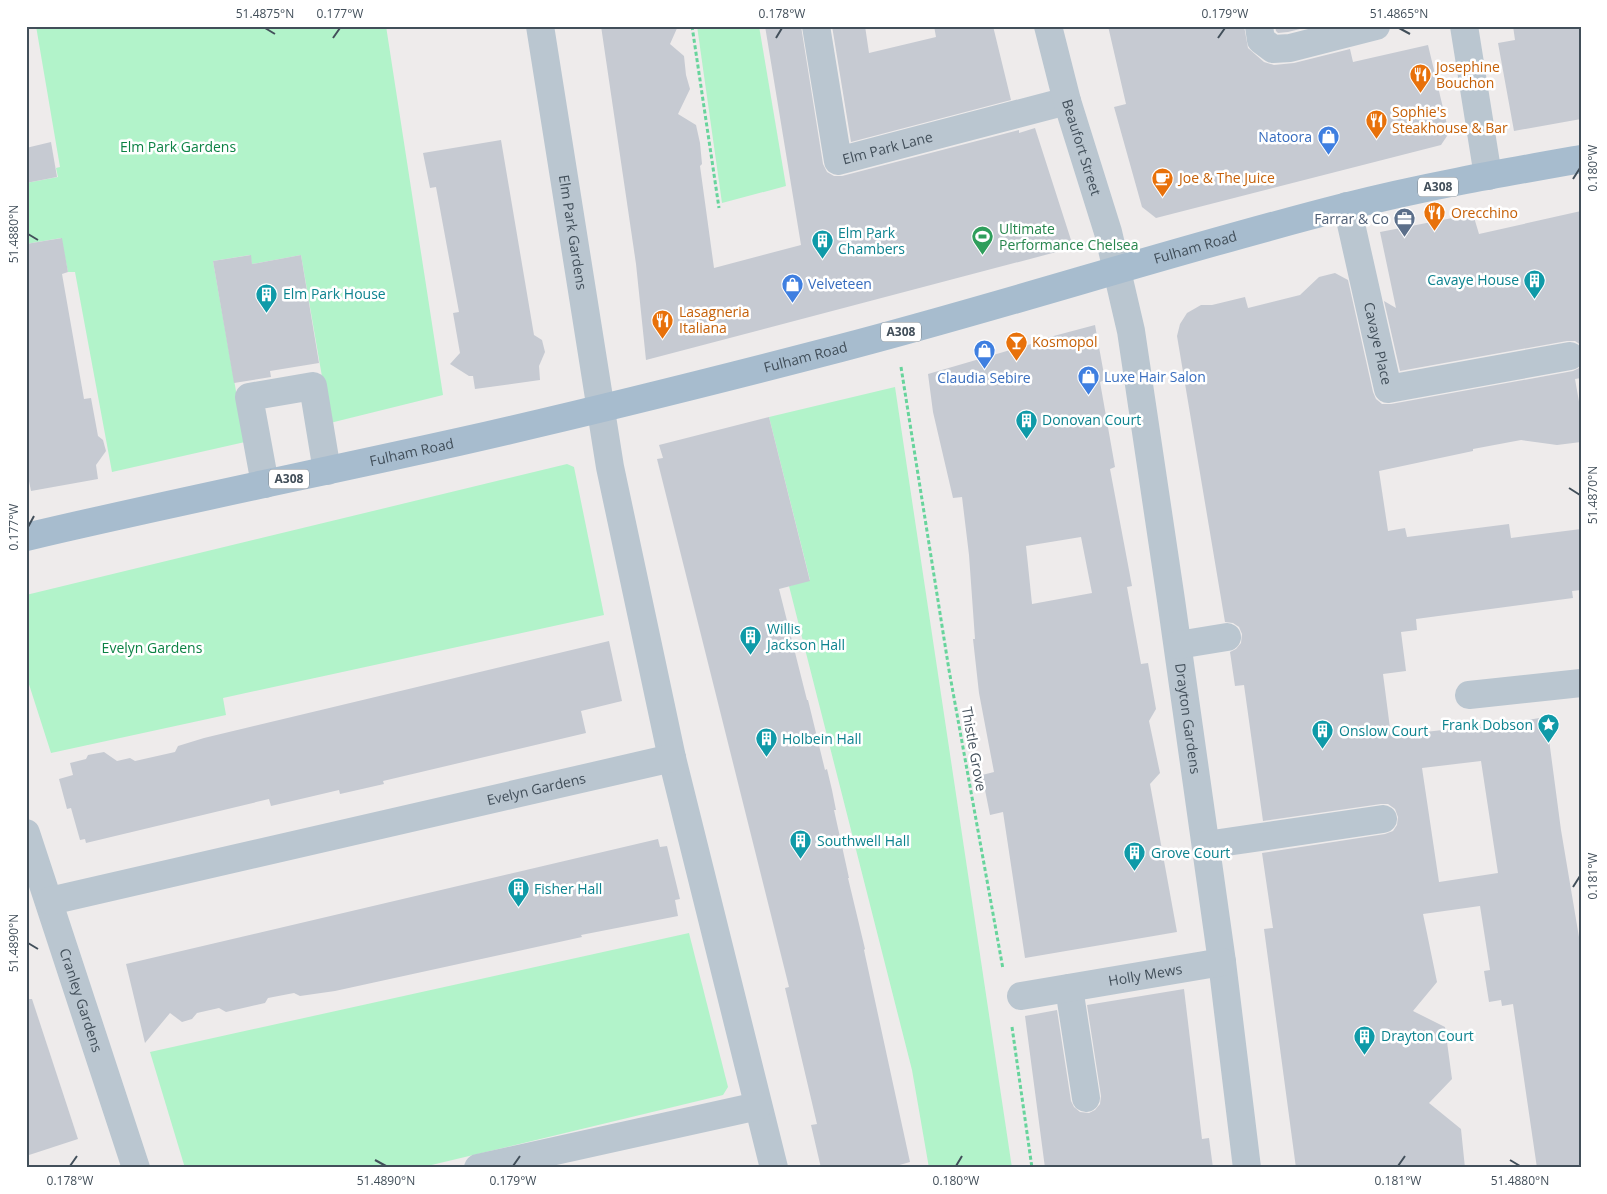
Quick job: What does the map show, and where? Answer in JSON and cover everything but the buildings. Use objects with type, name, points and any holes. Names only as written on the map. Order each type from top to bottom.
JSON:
[{"type":"main road","name":"Fulham Road","points":[[26,537],[462,441],[602,407],[895,334],[1347,206],[1488,176],[1581,159]]},
{"type":"street","name":"Elm Park Gardens","points":[[540,26],[602,407]]},
{"type":"street","name":"Elm Park Lane","points":[[816,26],[838,161],[1067,101]]},
{"type":"street","name":"Beaufort Street","points":[[1048,26],[1067,101],[1101,207],[1118,270]]},
{"type":"street","points":[[1259,26],[1261,40],[1273,49],[1290,48],[1376,26]]},
{"type":"street","points":[[1464,26],[1488,176]]},
{"type":"street","name":"Cavaye Place","points":[[1347,206],[1388,389],[1570,356]]},
{"type":"street","name":"Drayton Gardens","points":[[1118,270],[1131,331],[1178,645],[1222,962],[1248,1168]]},
{"type":"street","points":[[265,484],[249,397],[313,386],[327,471]]},
{"type":"street","points":[[602,407],[610,466],[672,758],[774,1168]]},
{"type":"street","points":[[1178,645],[1227,637]]},
{"type":"street","points":[[1469,695],[1581,682]]},
{"type":"street","name":"Evelyn Gardens","points":[[50,901],[672,758]]},
{"type":"street","points":[[1206,845],[1383,819]]},
{"type":"street","name":"Cranley Gardens","points":[[26,833],[50,901],[136,1168]]},
{"type":"street","name":"Holly Mews","points":[[1012,987],[1069,988],[1222,962]]},
{"type":"street","points":[[1069,988],[1086,1098]]},
{"type":"street","points":[[478,1168],[758,1106]]},
{"type":"path","points":[[692,26],[719,208]]},
{"type":"path","name":"Thistle Grove","points":[[895,334],[949,670],[1012,987]]},
{"type":"path","points":[[1012,1026],[1032,1168]]},
{"type":"green space","name":"Elm Park Gardens","points":[[36,26],[386,26],[443,395],[330,423],[301,255],[252,264],[250,255],[213,261],[245,442],[112,472],[75,272],[68,272],[61,238],[26,244],[26,183],[58,177],[56,168],[60,167]]},
{"type":"green space","points":[[697,26],[759,26],[786,186],[722,203]]},
{"type":"green space","points":[[895,387],[1012,1168],[929,1168],[912,1070],[789,586],[810,580],[769,417]]},
{"type":"green space","name":"Evelyn Gardens","points":[[567,464],[574,467],[604,615],[223,698],[226,715],[51,753],[26,675],[26,595]]},
{"type":"green space","points":[[689,933],[728,1087],[723,1095],[419,1168],[185,1168],[150,1052]]},
{"type":"place","name":"Josephine Bouchon","points":[[1420,94]]},
{"type":"place","name":"Sophie's Steakhouse & Bar","points":[[1376,139]]},
{"type":"place","name":"Natoora","points":[[1328,156]]},
{"type":"place","name":"Joe & The Juice","points":[[1163,197]]},
{"type":"place","name":"Orecchino","points":[[1435,232]]},
{"type":"place","name":"Farrar & Co","points":[[1405,238]]},
{"type":"place","name":"Ultimate Performance Chelsea","points":[[983,256]]},
{"type":"place","name":"Elm Park Chambers","points":[[822,260]]},
{"type":"place","name":"Cavaye House","points":[[1535,299]]},
{"type":"place","name":"Velveteen","points":[[792,303]]},
{"type":"place","name":"Elm Park House","points":[[267,313]]},
{"type":"place","name":"Lasagneria Italiana","points":[[663,339]]},
{"type":"place","name":"Kosmopol","points":[[1016,361]]},
{"type":"place","name":"Claudia Sebire","points":[[984,369]]},
{"type":"place","name":"Luxe Hair Salon","points":[[1088,396]]},
{"type":"place","name":"Donovan Court","points":[[1026,439]]},
{"type":"place","name":"Willis Jackson Hall","points":[[751,656]]},
{"type":"place","name":"Frank Dobson","points":[[1549,744]]},
{"type":"place","name":"Onslow Court","points":[[1323,750]]},
{"type":"place","name":"Holbein Hall","points":[[766,758]]},
{"type":"place","name":"Southwell Hall","points":[[801,860]]},
{"type":"place","name":"Grove Court","points":[[1135,872]]},
{"type":"place","name":"Fisher Hall","points":[[518,908]]},
{"type":"place","name":"Drayton Court","points":[[1365,1055]]}]
